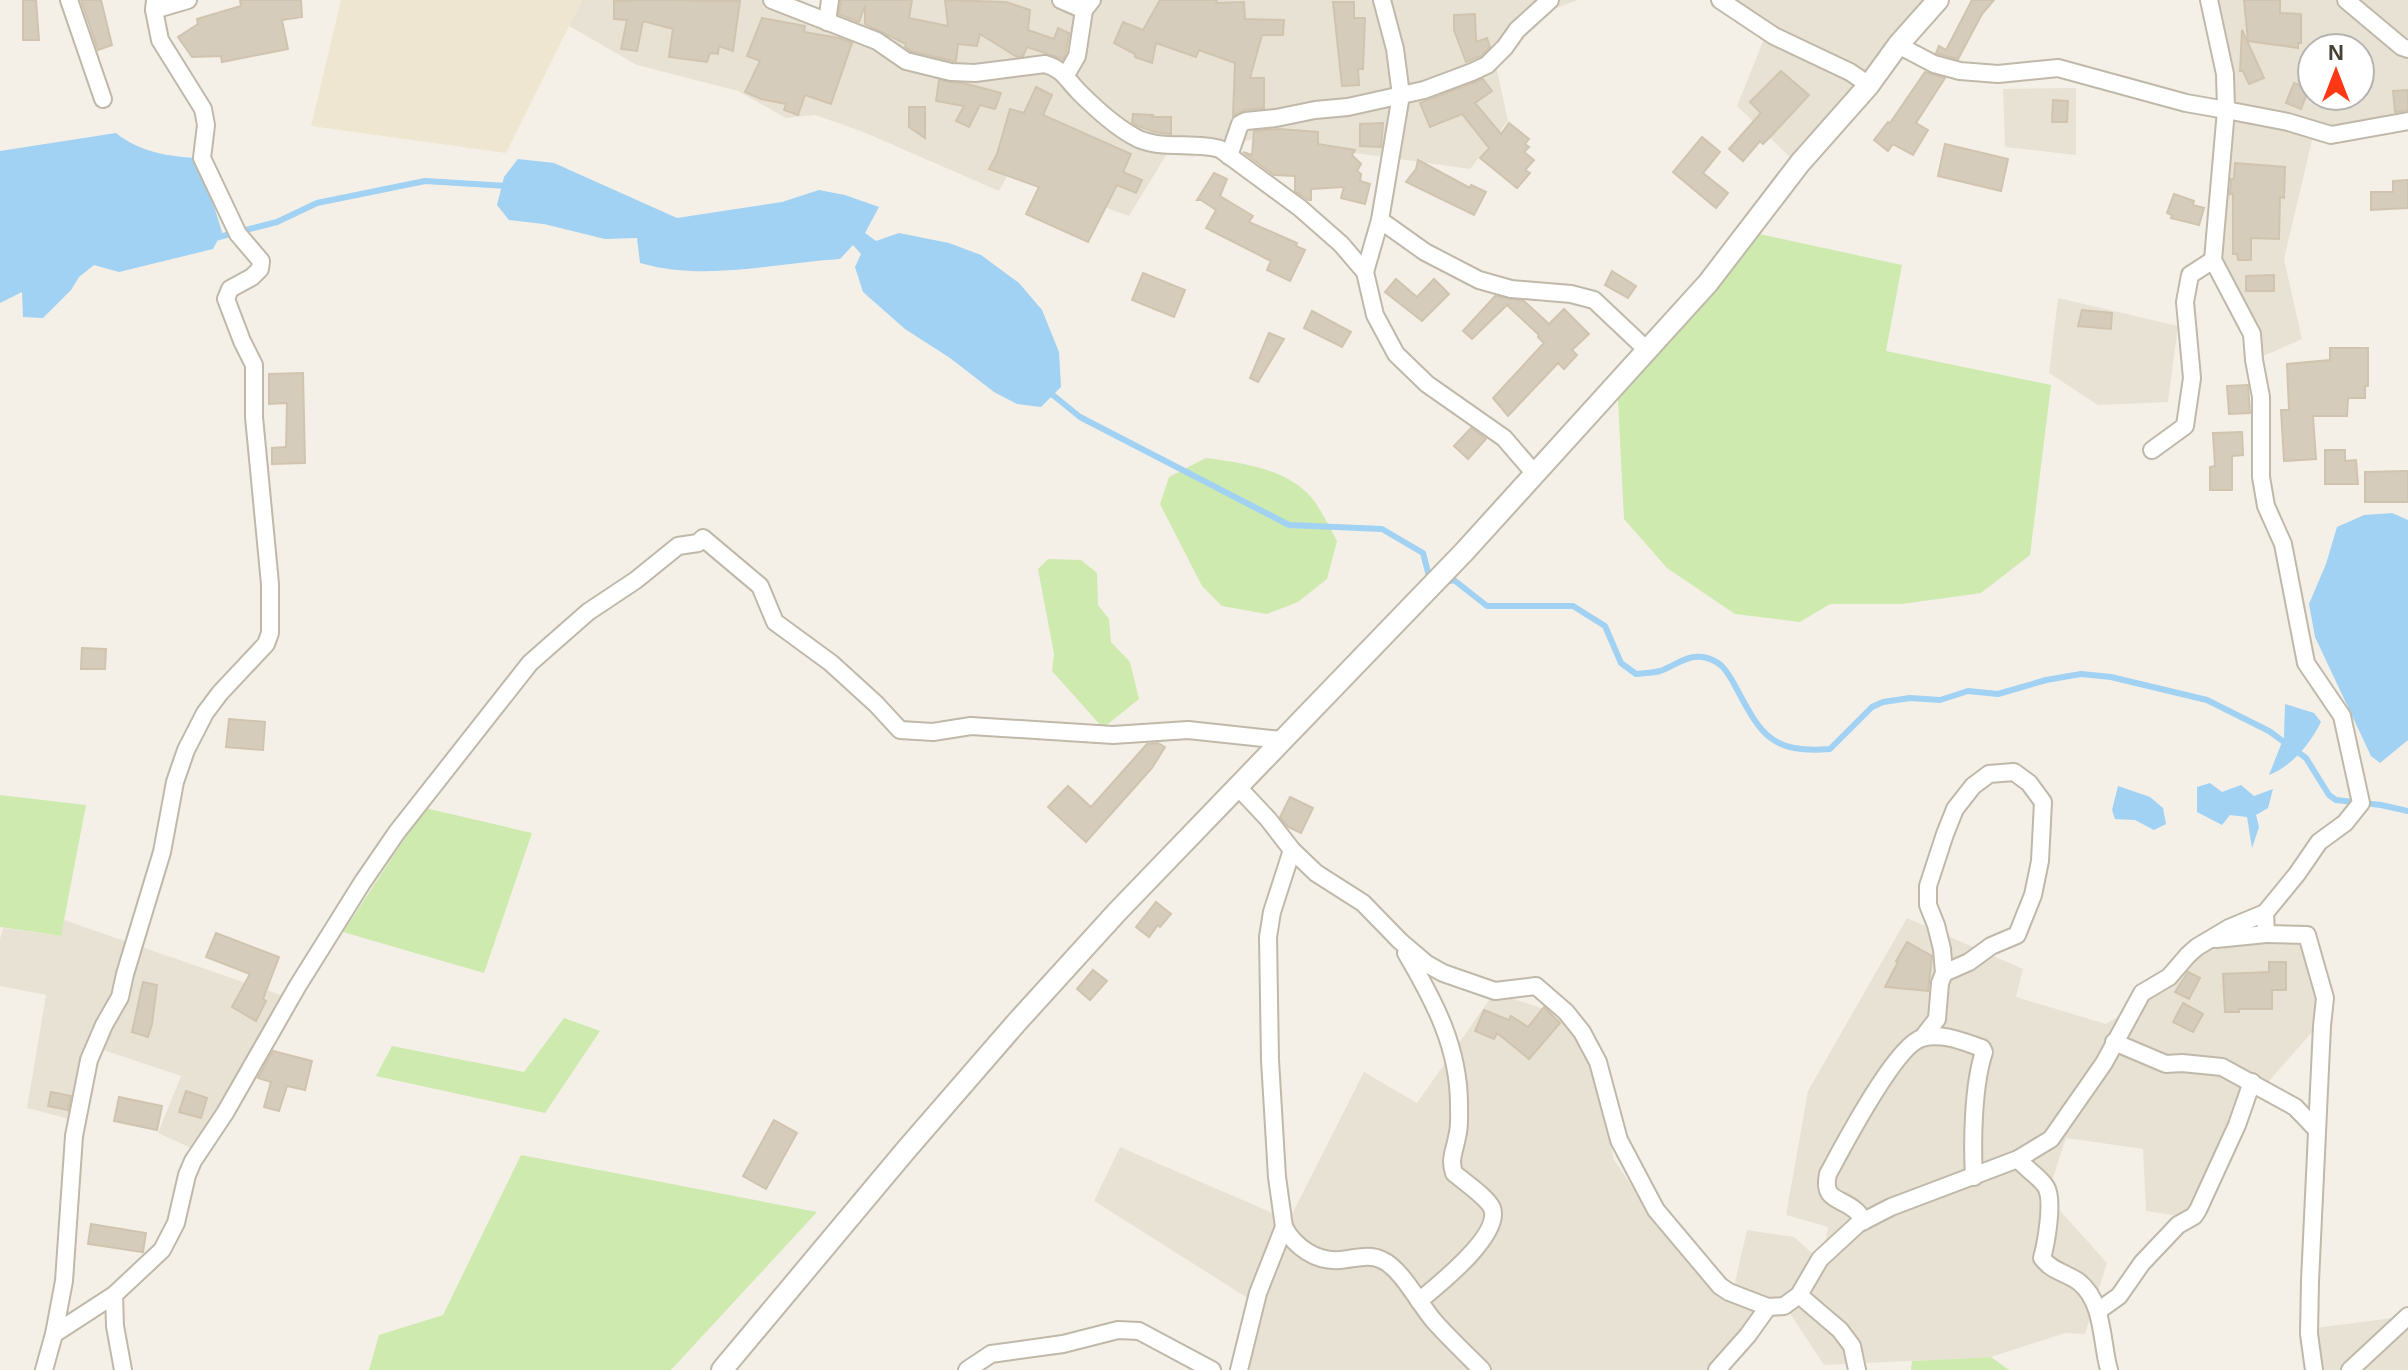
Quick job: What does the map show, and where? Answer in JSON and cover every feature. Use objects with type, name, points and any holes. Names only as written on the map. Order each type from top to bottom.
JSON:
[{"type":"street","points":[[69,0],[103,99]]},
{"type":"street","points":[[44,1370],[64,1281],[74,1136],[89,1060],[120,997],[162,852],[175,782],[186,750],[205,713],[266,644],[270,633],[270,584],[254,417],[254,365],[226,299],[230,289],[260,269],[261,261],[238,234],[202,158],[206,125],[203,109],[160,40],[154,5],[188,0]]},
{"type":"street","points":[[772,0],[877,41],[906,61],[951,72],[975,73],[1045,64],[1056,67],[1077,90],[1135,138],[1172,146],[1206,145],[1220,149],[1300,208],[1341,244],[1365,272],[1375,315],[1396,354],[1427,384],[1504,438],[1536,475]]},
{"type":"street","points":[[827,22],[830,0]]},
{"type":"street","points":[[1061,0],[1088,5],[1077,56],[1066,75]]},
{"type":"street","points":[[1365,272],[1380,220],[1401,95],[1395,49],[1382,0]]},
{"type":"street","points":[[1229,156],[1240,124],[1246,121],[1348,107],[1424,90],[1487,65],[1526,20],[1550,0]]},
{"type":"street","points":[[1720,0],[1774,36],[1850,72],[1869,85]]},
{"type":"street","points":[[722,1370],[1017,1022],[1117,912],[1536,475],[1708,283],[1800,163],[1938,0]]},
{"type":"street","points":[[1237,786],[1316,873],[1363,903],[1427,964],[1443,973],[1495,991],[1536,986],[1566,1012],[1582,1032],[1598,1062],[1619,1140],[1656,1210],[1720,1286],[1729,1292],[1768,1307],[1784,1306],[1799,1295],[1820,1259],[1844,1235],[1864,1221],[1891,1207],[2018,1159],[2051,1139],[2104,1063],[2142,993],[2169,977],[2188,955],[2212,939],[2265,913],[2319,842],[2345,823],[2361,803],[2342,716],[2306,663],[2283,544],[2266,506],[2261,477],[2261,397],[2252,334],[2213,260],[2226,110],[2225,74],[2209,0]]},
{"type":"street","points":[[2346,0],[2408,49]]},
{"type":"street","points":[[1898,45],[1934,64],[1960,71],[1998,74],[2058,68],[2186,103],[2288,122],[2331,135],[2408,121]]},
{"type":"street","points":[[1380,220],[1425,252],[1479,280],[1511,289],[1571,294],[1594,300],[1647,350]]},
{"type":"street","points":[[2152,450],[2185,426],[2192,378],[2185,302],[2190,275],[2213,260]]},
{"type":"street","points":[[54,1334],[114,1295],[162,1250],[176,1223],[193,1161],[225,1113],[297,987],[362,883],[397,832],[530,663],[588,612],[636,580],[678,546],[698,543],[703,538],[760,586],[775,622],[831,663],[900,730],[933,732],[971,726],[1113,735],[1188,730],[1281,740]]},
{"type":"street","points":[[1923,1037],[1937,1019],[1940,983],[1944,973],[1942,949],[1928,905],[1928,886],[1945,834],[1955,809],[1973,786],[1989,774],[2014,772],[2029,783],[2043,802],[2040,861],[2033,895],[2017,935],[1944,973]]},
{"type":"street","points":[[1292,850],[1272,912],[1268,937],[1270,1060],[1277,1177],[1284,1227],[1301,1249],[1327,1259],[1368,1256],[1384,1260],[1435,1321],[1482,1370]]},
{"type":"street","points":[[2265,913],[2266,934]]},
{"type":"street","points":[[2212,939],[2266,934],[2307,935],[2324,991],[2309,1334],[2314,1370]]},
{"type":"street","points":[[1400,941],[1429,992],[1450,1038],[1459,1092],[1458,1136],[1451,1156],[1454,1173],[1492,1209],[1487,1230],[1468,1257],[1419,1301]]},
{"type":"street","points":[[1864,1221],[1854,1209],[1830,1194],[1826,1185],[1828,1174],[1885,1076],[1913,1042],[1923,1037],[1941,1036],[1960,1040],[1982,1048],[1984,1052],[1976,1100],[1974,1177]]},
{"type":"street","points":[[2114,1042],[2166,1064],[2222,1067],[2295,1107],[2317,1130]]},
{"type":"street","points":[[2098,1311],[2119,1296],[2142,1263],[2178,1225],[2194,1216],[2237,1125],[2252,1082]]},
{"type":"street","points":[[2018,1159],[2046,1186],[2049,1195],[2049,1220],[2042,1258],[2088,1292],[2098,1311],[2109,1370]]},
{"type":"street","points":[[1239,1370],[1258,1293],[1284,1227]]},
{"type":"street","points":[[114,1295],[115,1326],[123,1370]]},
{"type":"street","points":[[1799,1295],[1840,1330],[1852,1346],[1857,1370]]},
{"type":"street","points":[[1717,1370],[1768,1307]]},
{"type":"street","points":[[2350,1370],[2408,1316]]},
{"type":"street","points":[[967,1370],[991,1354],[1063,1344],[1131,1329],[1212,1370]]},
{"type":"shaded area","points":[[341,0],[582,0],[506,153],[311,126]]},
{"type":"shaded area","points":[[582,0],[765,0],[819,21],[824,0],[1578,0],[1530,18],[1496,65],[1508,121],[1470,169],[1253,139],[1193,157],[1168,152],[1129,216],[1009,173],[999,191],[861,131],[815,115],[786,118],[738,91],[637,65],[569,26]]},
{"type":"shaded area","points":[[1715,0],[1941,0],[1791,158],[1737,106],[1764,39]]},
{"type":"shaded area","points":[[2209,0],[2408,0],[2408,121],[2314,132],[2284,259],[2302,339],[2254,360],[2252,334],[2213,260],[2226,110]]},
{"type":"shaded area","points":[[2076,88],[2076,155],[2005,147],[2003,89]]},
{"type":"shaded area","points":[[2058,298],[2178,326],[2168,402],[2098,405],[2049,373]]},
{"type":"shaded area","points":[[1907,918],[2023,969],[2016,997],[2106,1024],[2151,995],[2204,947],[2304,933],[2321,991],[2320,1023],[2262,1089],[2189,1209],[2178,1216],[2146,1211],[2143,1149],[2066,1138],[2047,1196],[2107,1263],[2085,1334],[2065,1333],[1991,1357],[1824,1365],[1787,1309],[1772,1310],[1717,1370],[1238,1370],[1254,1302],[1094,1201],[1120,1147],[1289,1220],[1364,1072],[1417,1103],[1494,993],[1548,1010],[1578,1037],[1596,1063],[1614,1160],[1650,1213],[1731,1300],[1747,1230],[1794,1237],[1822,1262],[1828,1227],[1786,1215],[1808,1091]]},
{"type":"shaded area","points":[[64,920],[298,1001],[200,1152],[158,1133],[181,1076],[97,1048],[77,1121],[27,1108],[46,995],[0,986],[0,939],[3,928],[60,936]]},
{"type":"shaded area","points":[[2408,1316],[2408,1370],[2311,1370],[2300,1330]]},
{"type":"green space","points":[[1755,233],[1902,265],[1886,351],[2051,385],[2030,555],[1981,593],[1902,604],[1830,604],[1800,622],[1735,614],[1667,568],[1624,519],[1617,381]]},
{"type":"green space","points":[[1206,458],[1235,462],[1280,475],[1305,491],[1315,502],[1337,541],[1327,579],[1298,602],[1267,614],[1222,606],[1202,586],[1160,504],[1169,477]]},
{"type":"green space","points":[[1048,559],[1081,560],[1097,573],[1098,605],[1109,619],[1111,642],[1130,662],[1139,699],[1103,728],[1052,671],[1054,654],[1038,569]]},
{"type":"green space","points":[[0,795],[86,805],[61,936],[0,927]]},
{"type":"green space","points":[[425,808],[532,833],[484,973],[343,932]]},
{"type":"green space","points":[[564,1018],[600,1031],[545,1113],[376,1076],[392,1046],[524,1072]]},
{"type":"green space","points":[[521,1155],[817,1212],[671,1370],[369,1370],[379,1335],[443,1315]]},
{"type":"green space","points":[[1991,1357],[2009,1370],[1911,1370],[1912,1361]]},
{"type":"water","points":[[116,133],[135,145],[155,152],[199,158],[222,232],[213,249],[119,272],[94,265],[79,277],[71,290],[43,318],[23,317],[22,292],[0,303],[0,151]]},
{"type":"water","points":[[518,159],[554,163],[677,218],[782,202],[819,190],[879,207],[865,233],[876,241],[899,233],[949,243],[981,255],[1019,283],[1042,310],[1059,352],[1061,387],[1041,407],[1017,404],[994,392],[905,329],[863,292],[855,267],[861,254],[853,245],[840,259],[740,270],[690,271],[640,263],[637,238],[605,239],[544,224],[509,220],[497,205],[504,177]]},
{"type":"water","points":[[2392,513],[2408,520],[2408,740],[2380,763],[2371,756],[2315,637],[2309,604],[2337,527],[2364,515]]},
{"type":"water","points":[[2285,704],[2314,713],[2321,722],[2300,753],[2269,775],[2284,737]]},
{"type":"water","points":[[2210,783],[2222,792],[2241,785],[2254,796],[2273,789],[2268,808],[2256,815],[2259,827],[2252,848],[2247,817],[2230,815],[2222,825],[2197,812],[2197,787]]},
{"type":"water","points":[[2118,786],[2150,797],[2163,808],[2166,824],[2154,830],[2135,820],[2115,819],[2112,810]]},
{"type":"building","points":[[23,0],[36,0],[39,40],[23,40]]},
{"type":"building","points":[[81,0],[101,0],[112,45],[98,50]]},
{"type":"building","points":[[240,0],[301,0],[302,17],[282,20],[288,49],[222,62],[221,56],[192,57],[178,37],[198,24],[197,19],[241,6]]},
{"type":"building","points":[[841,0],[912,0],[909,18],[948,26],[945,0],[1006,2],[1030,10],[1028,30],[1054,39],[1058,28],[1069,33],[1066,52],[1063,59],[1027,47],[1023,56],[1017,57],[980,34],[977,46],[958,44],[956,61],[953,61],[911,51],[905,47],[906,44],[865,24],[865,5],[859,22],[839,14]]},
{"type":"building","points":[[1160,0],[1244,2],[1245,19],[1284,20],[1283,35],[1262,35],[1250,78],[1264,78],[1264,108],[1244,110],[1233,116],[1235,63],[1199,50],[1196,57],[1156,43],[1152,63],[1135,57],[1135,54],[1114,43],[1123,22],[1143,30]]},
{"type":"building","points":[[1972,0],[1994,0],[1982,14],[1958,59],[1936,53],[1939,46],[1946,50]]},
{"type":"building","points":[[2244,0],[2280,0],[2280,13],[2301,14],[2301,32],[2296,32],[2296,48],[2248,41]]},
{"type":"building","points":[[614,1],[740,1],[733,51],[719,46],[718,54],[710,53],[707,62],[669,57],[673,29],[643,21],[637,51],[621,49],[627,20],[614,19]]},
{"type":"building","points":[[1333,2],[1354,2],[1354,18],[1365,18],[1363,69],[1358,69],[1359,85],[1342,86]]},
{"type":"building","points":[[1475,14],[1476,42],[1487,38],[1490,47],[1481,56],[1466,62],[1454,30],[1454,15]]},
{"type":"building","points":[[762,18],[805,26],[804,32],[852,43],[831,104],[805,95],[798,115],[784,110],[786,104],[745,92],[760,61],[747,56]]},
{"type":"building","points":[[2242,30],[2264,78],[2249,84],[2243,71],[2240,71]]},
{"type":"building","points":[[1781,71],[1809,95],[1743,161],[1729,149],[1761,113],[1750,102]]},
{"type":"building","points":[[1925,72],[1945,78],[1916,123],[1928,130],[1913,155],[1893,144],[1888,151],[1874,140],[1890,123]]},
{"type":"building","points":[[1483,79],[1492,91],[1475,103],[1501,134],[1509,123],[1529,139],[1525,144],[1529,147],[1524,152],[1534,160],[1525,170],[1530,173],[1517,188],[1480,158],[1489,148],[1462,114],[1430,127],[1420,103]]},
{"type":"building","points":[[939,80],[1001,93],[995,109],[980,105],[969,127],[956,121],[964,106],[936,101]]},
{"type":"building","points":[[2294,83],[2296,84],[2296,107],[2286,103]]},
{"type":"building","points":[[1036,87],[1052,95],[1043,115],[1131,154],[1123,172],[1142,180],[1136,193],[1117,185],[1088,242],[1026,214],[1039,187],[989,169],[997,154],[1010,109],[1024,113]]},
{"type":"building","points":[[2408,90],[2408,110],[2395,112],[2393,91]]},
{"type":"building","points":[[2053,100],[2068,101],[2067,122],[2052,122]]},
{"type":"building","points":[[909,107],[925,107],[925,138],[909,127]]},
{"type":"building","points":[[1133,114],[1171,117],[1171,134],[1155,132],[1132,123]]},
{"type":"building","points":[[1383,123],[1381,147],[1360,146],[1360,124]]},
{"type":"building","points":[[1254,131],[1318,132],[1318,144],[1355,150],[1352,155],[1361,164],[1357,171],[1361,174],[1360,181],[1370,184],[1365,204],[1341,198],[1344,187],[1311,189],[1311,200],[1308,200],[1295,191],[1295,176],[1274,175],[1243,152],[1252,155]]},
{"type":"building","points":[[1702,137],[1720,152],[1703,173],[1728,193],[1716,208],[1673,172]]},
{"type":"building","points":[[1945,144],[2008,159],[2001,191],[1938,176]]},
{"type":"building","points":[[1418,160],[1470,188],[1471,185],[1486,192],[1474,215],[1406,182],[1416,169]]},
{"type":"building","points":[[2235,163],[2285,167],[2284,198],[2280,197],[2279,239],[2251,238],[2251,260],[2238,260],[2237,254],[2233,254],[2233,194],[2230,194]]},
{"type":"building","points":[[1214,173],[1227,179],[1220,196],[1253,216],[1249,222],[1297,243],[1296,246],[1305,250],[1290,281],[1267,270],[1271,261],[1206,228],[1216,210],[1197,200]]},
{"type":"building","points":[[2408,180],[2408,208],[2371,210],[2371,192],[2393,192],[2393,181]]},
{"type":"building","points":[[2174,194],[2204,208],[2199,225],[2171,218],[2172,215],[2167,213]]},
{"type":"building","points":[[1612,271],[1636,286],[1628,298],[1605,285]]},
{"type":"building","points":[[1143,273],[1185,290],[1174,317],[1132,300]]},
{"type":"building","points":[[2274,275],[2274,291],[2246,291],[2246,276]]},
{"type":"building","points":[[1396,279],[1417,297],[1434,279],[1449,294],[1422,321],[1385,292]]},
{"type":"building","points":[[1495,296],[1524,301],[1549,324],[1564,309],[1589,334],[1572,350],[1577,355],[1564,369],[1558,363],[1508,416],[1493,398],[1544,343],[1507,305],[1472,339],[1463,331]]},
{"type":"building","points":[[2082,310],[2112,313],[2111,329],[2078,326]]},
{"type":"building","points":[[1312,311],[1351,332],[1342,347],[1304,328]]},
{"type":"building","points":[[1269,333],[1284,339],[1258,382],[1250,378]]},
{"type":"building","points":[[2330,348],[2368,348],[2365,398],[2348,398],[2347,416],[2313,416],[2316,459],[2284,461],[2281,410],[2289,410],[2287,364],[2330,360]]},
{"type":"building","points":[[303,373],[305,463],[272,464],[272,448],[286,447],[287,403],[269,404],[269,374]]},
{"type":"building","points":[[2248,385],[2250,413],[2229,414],[2227,386]]},
{"type":"building","points":[[1471,428],[1486,439],[1468,459],[1454,446]]},
{"type":"building","points":[[2242,432],[2243,455],[2232,456],[2232,490],[2210,490],[2210,467],[2215,466],[2213,433]]},
{"type":"building","points":[[2325,450],[2345,450],[2345,461],[2356,460],[2358,484],[2325,484]]},
{"type":"building","points":[[2408,471],[2408,502],[2365,502],[2365,472]]},
{"type":"building","points":[[82,648],[106,649],[105,669],[81,669]]},
{"type":"building","points":[[229,719],[265,722],[263,750],[226,747]]},
{"type":"building","points":[[1158,743],[1165,747],[1152,768],[1086,842],[1048,807],[1068,786],[1091,807],[1147,744]]},
{"type":"building","points":[[1290,797],[1313,808],[1301,833],[1288,827],[1280,817]]},
{"type":"building","points":[[1156,902],[1171,914],[1149,937],[1136,927]]},
{"type":"building","points":[[216,933],[279,957],[263,999],[266,1001],[256,1021],[232,1007],[250,974],[206,957]]},
{"type":"building","points":[[1907,942],[1932,956],[1928,991],[1885,987]]},
{"type":"building","points":[[2269,962],[2286,962],[2286,990],[2272,990],[2272,1009],[2225,1012],[2223,974],[2269,972]]},
{"type":"building","points":[[1093,970],[1107,981],[1090,1000],[1077,989]]},
{"type":"building","points":[[2188,972],[2200,978],[2189,999],[2175,992]]},
{"type":"building","points":[[143,982],[157,985],[148,1037],[132,1032]]},
{"type":"building","points":[[2183,1003],[2203,1014],[2193,1032],[2173,1022]]},
{"type":"building","points":[[1544,1007],[1560,1023],[1529,1059],[1497,1033],[1494,1039],[1475,1031],[1484,1010],[1509,1020],[1511,1016],[1528,1027]]},
{"type":"building","points":[[273,1051],[312,1061],[305,1090],[287,1086],[279,1111],[264,1107],[271,1082],[258,1078]]},
{"type":"building","points":[[186,1091],[207,1098],[201,1118],[179,1112]]},
{"type":"building","points":[[51,1092],[71,1096],[68,1110],[48,1106]]},
{"type":"building","points":[[119,1097],[162,1106],[157,1130],[114,1121]]},
{"type":"building","points":[[774,1120],[797,1133],[766,1189],[743,1176]]},
{"type":"building","points":[[91,1224],[146,1233],[143,1252],[88,1244]]},
{"type":"waterway","points":[[215,238],[277,222],[317,203],[425,181],[507,186]]},
{"type":"waterway","points":[[1048,391],[1080,417],[1289,525],[1382,529],[1423,553],[1430,580]]},
{"type":"waterway","points":[[1445,582],[1454,580],[1487,606],[1573,606],[1605,626],[1621,663],[1636,674],[1660,671],[1694,657],[1712,660],[1728,674],[1768,736],[1792,748],[1830,749],[1872,707],[1883,702],[1910,698],[1940,700],[1968,691],[1998,694],[2081,674],[2111,677],[2207,700],[2269,731],[2306,758],[2329,795],[2336,800],[2408,811]]}]
